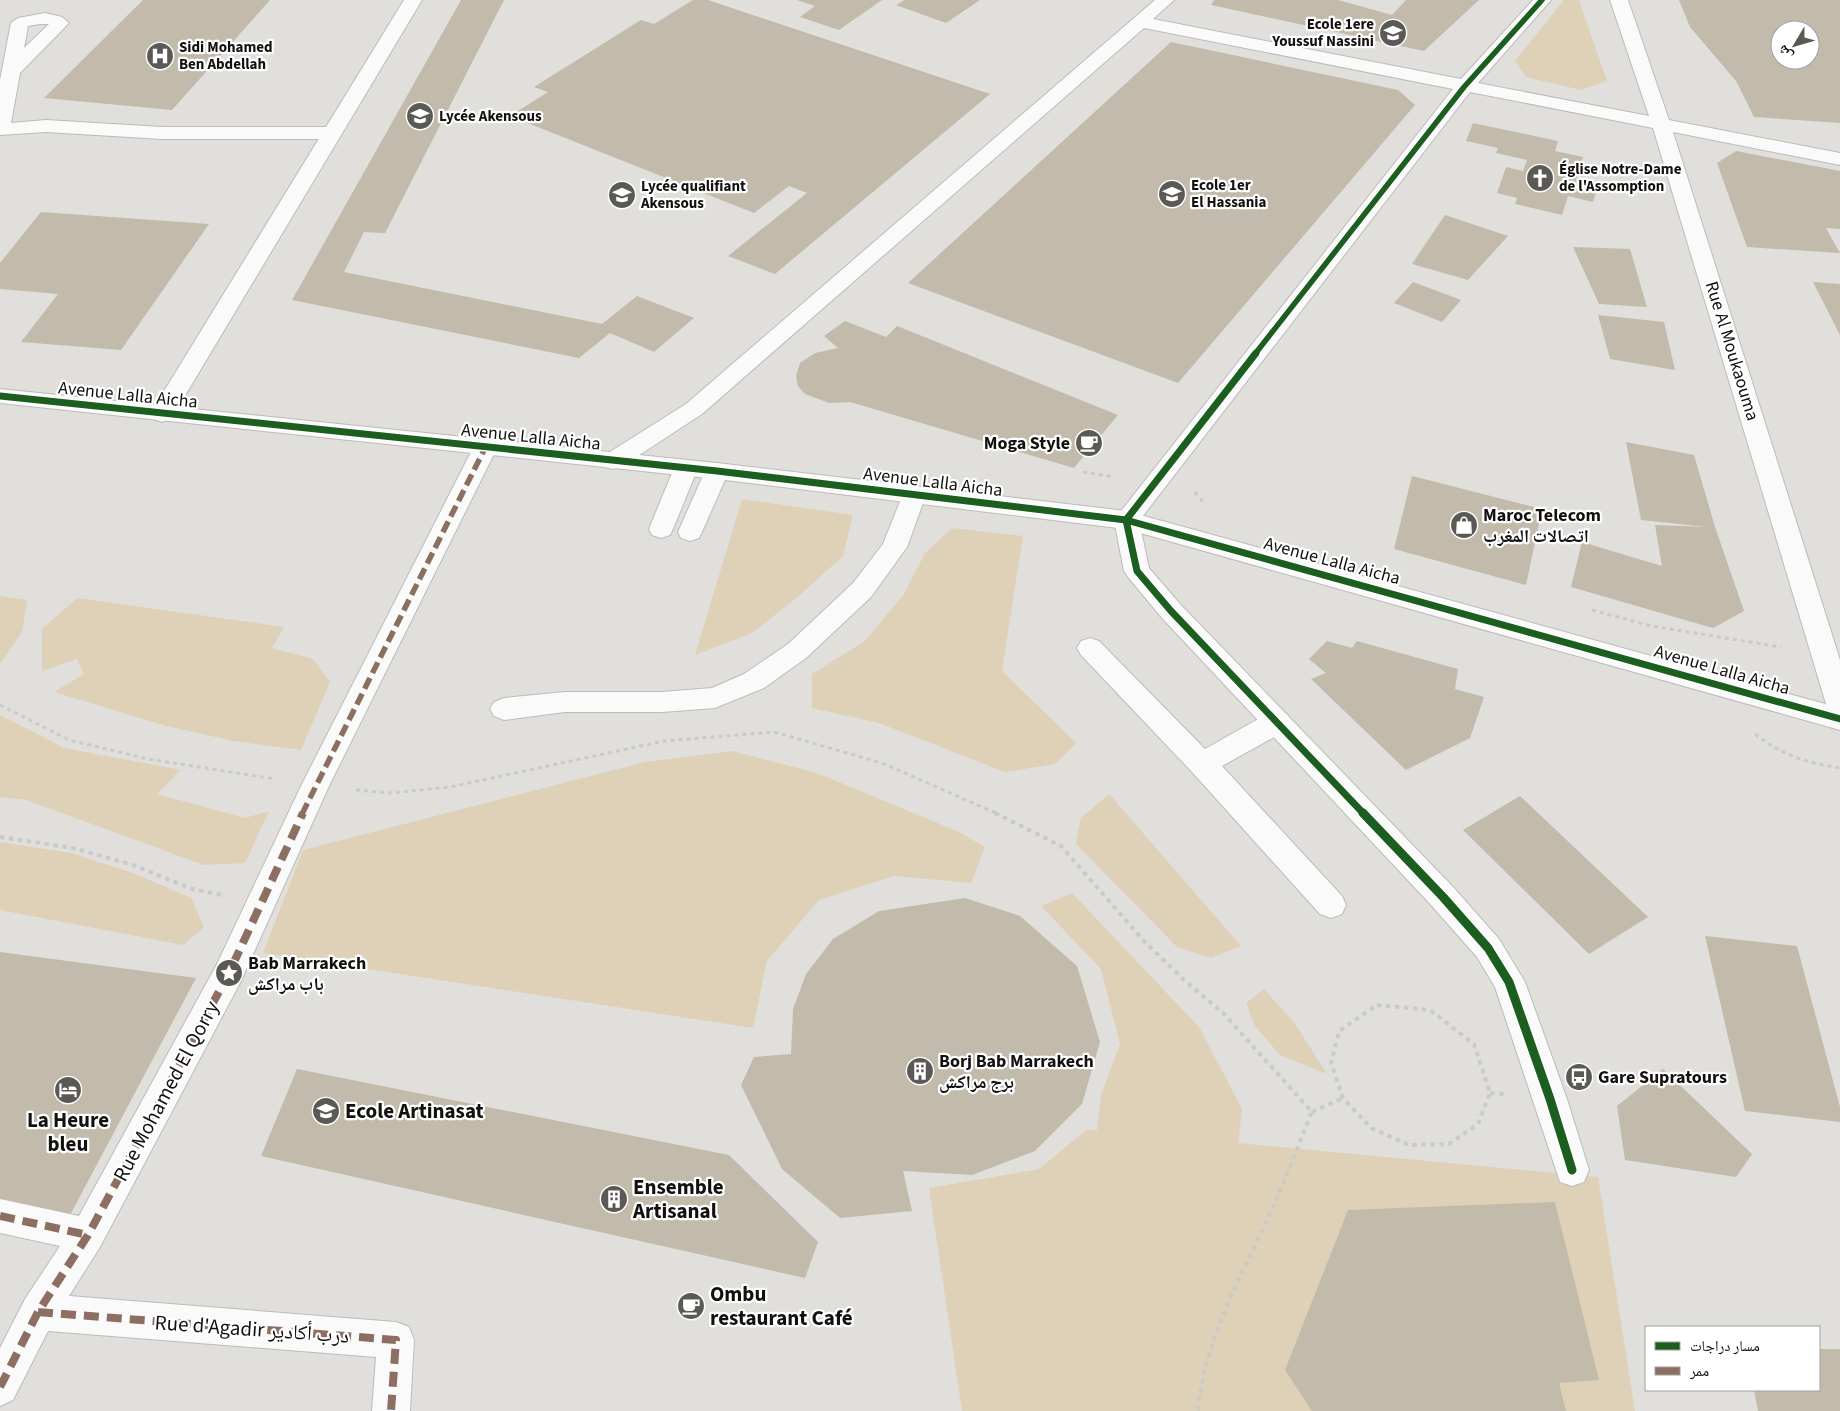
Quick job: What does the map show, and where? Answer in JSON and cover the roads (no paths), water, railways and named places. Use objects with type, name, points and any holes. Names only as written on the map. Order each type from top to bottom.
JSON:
[{"type":"street","points":[[162,414],[414,0]]},
{"type":"street","points":[[613,461],[694,408],[1165,0]]},
{"type":"street","points":[[1542,0],[1464,87],[1157,484],[1126,520],[1138,571],[1171,611],[1443,897],[1488,948],[1509,982],[1550,1099],[1572,1170]]},
{"type":"street","name":"Rue Al Moukaouma","points":[[1619,0],[1660,123],[1840,704]]},
{"type":"street","points":[[1141,22],[1464,87],[1660,123],[1840,159]]},
{"type":"street","points":[[12,70],[0,128],[46,126],[162,133],[332,134]]},
{"type":"street","name":"Avenue Lalla Aicha","points":[[0,396],[686,468],[1126,520],[1840,718]]},
{"type":"street","name":"Rue Mohamed El Qorry","points":[[0,1387],[38,1312],[88,1234],[229,973],[315,786],[484,448]]},
{"type":"street","points":[[660,529],[686,468]]},
{"type":"street","points":[[690,532],[717,472]]},
{"type":"street","points":[[504,709],[565,702],[662,702],[715,698],[754,681],[797,651],[862,590],[894,547],[914,495]]},
{"type":"street","points":[[1090,648],[1202,764],[1331,905]]},
{"type":"street","points":[[1202,764],[1277,722]]},
{"type":"street","points":[[0,1216],[88,1234]]},
{"type":"street","name":"Rue d'Agadir درب أكادير","points":[[38,1312],[396,1340],[391,1411]]},
{"type":"place","name":"Ecole 1ere Youssuf Nassini","points":[[1393,33]]},
{"type":"place","name":"Sidi Mohamed Ben Abdellah","points":[[160,56]]},
{"type":"place","name":"Lycée Akensous","points":[[420,116]]},
{"type":"place","name":"Église Notre-Dame de l'Assomption","points":[[1540,178]]},
{"type":"place","name":"Ecole 1er El Hassania","points":[[1172,194]]},
{"type":"place","name":"Lycée qualifiant Akensous","points":[[622,195]]},
{"type":"place","name":"Moga Style","points":[[1089,443]]},
{"type":"place","name":"Maroc Telecom اتصالات المغرب","points":[[1464,525]]},
{"type":"place","name":"Bab Marrakech باب مراكش","points":[[229,973]]},
{"type":"place","name":"Borj Bab Marrakech برج مراكش","points":[[920,1071]]},
{"type":"place","name":"Gare Supratours","points":[[1579,1077]]},
{"type":"place","name":"La Heure bleu","points":[[68,1090]]},
{"type":"place","name":"Ecole Artinasat","points":[[326,1111]]},
{"type":"place","name":"Ensemble Artisanal","points":[[614,1199]]},
{"type":"place","name":"Ombu restaurant Café","points":[[691,1306]]}]
